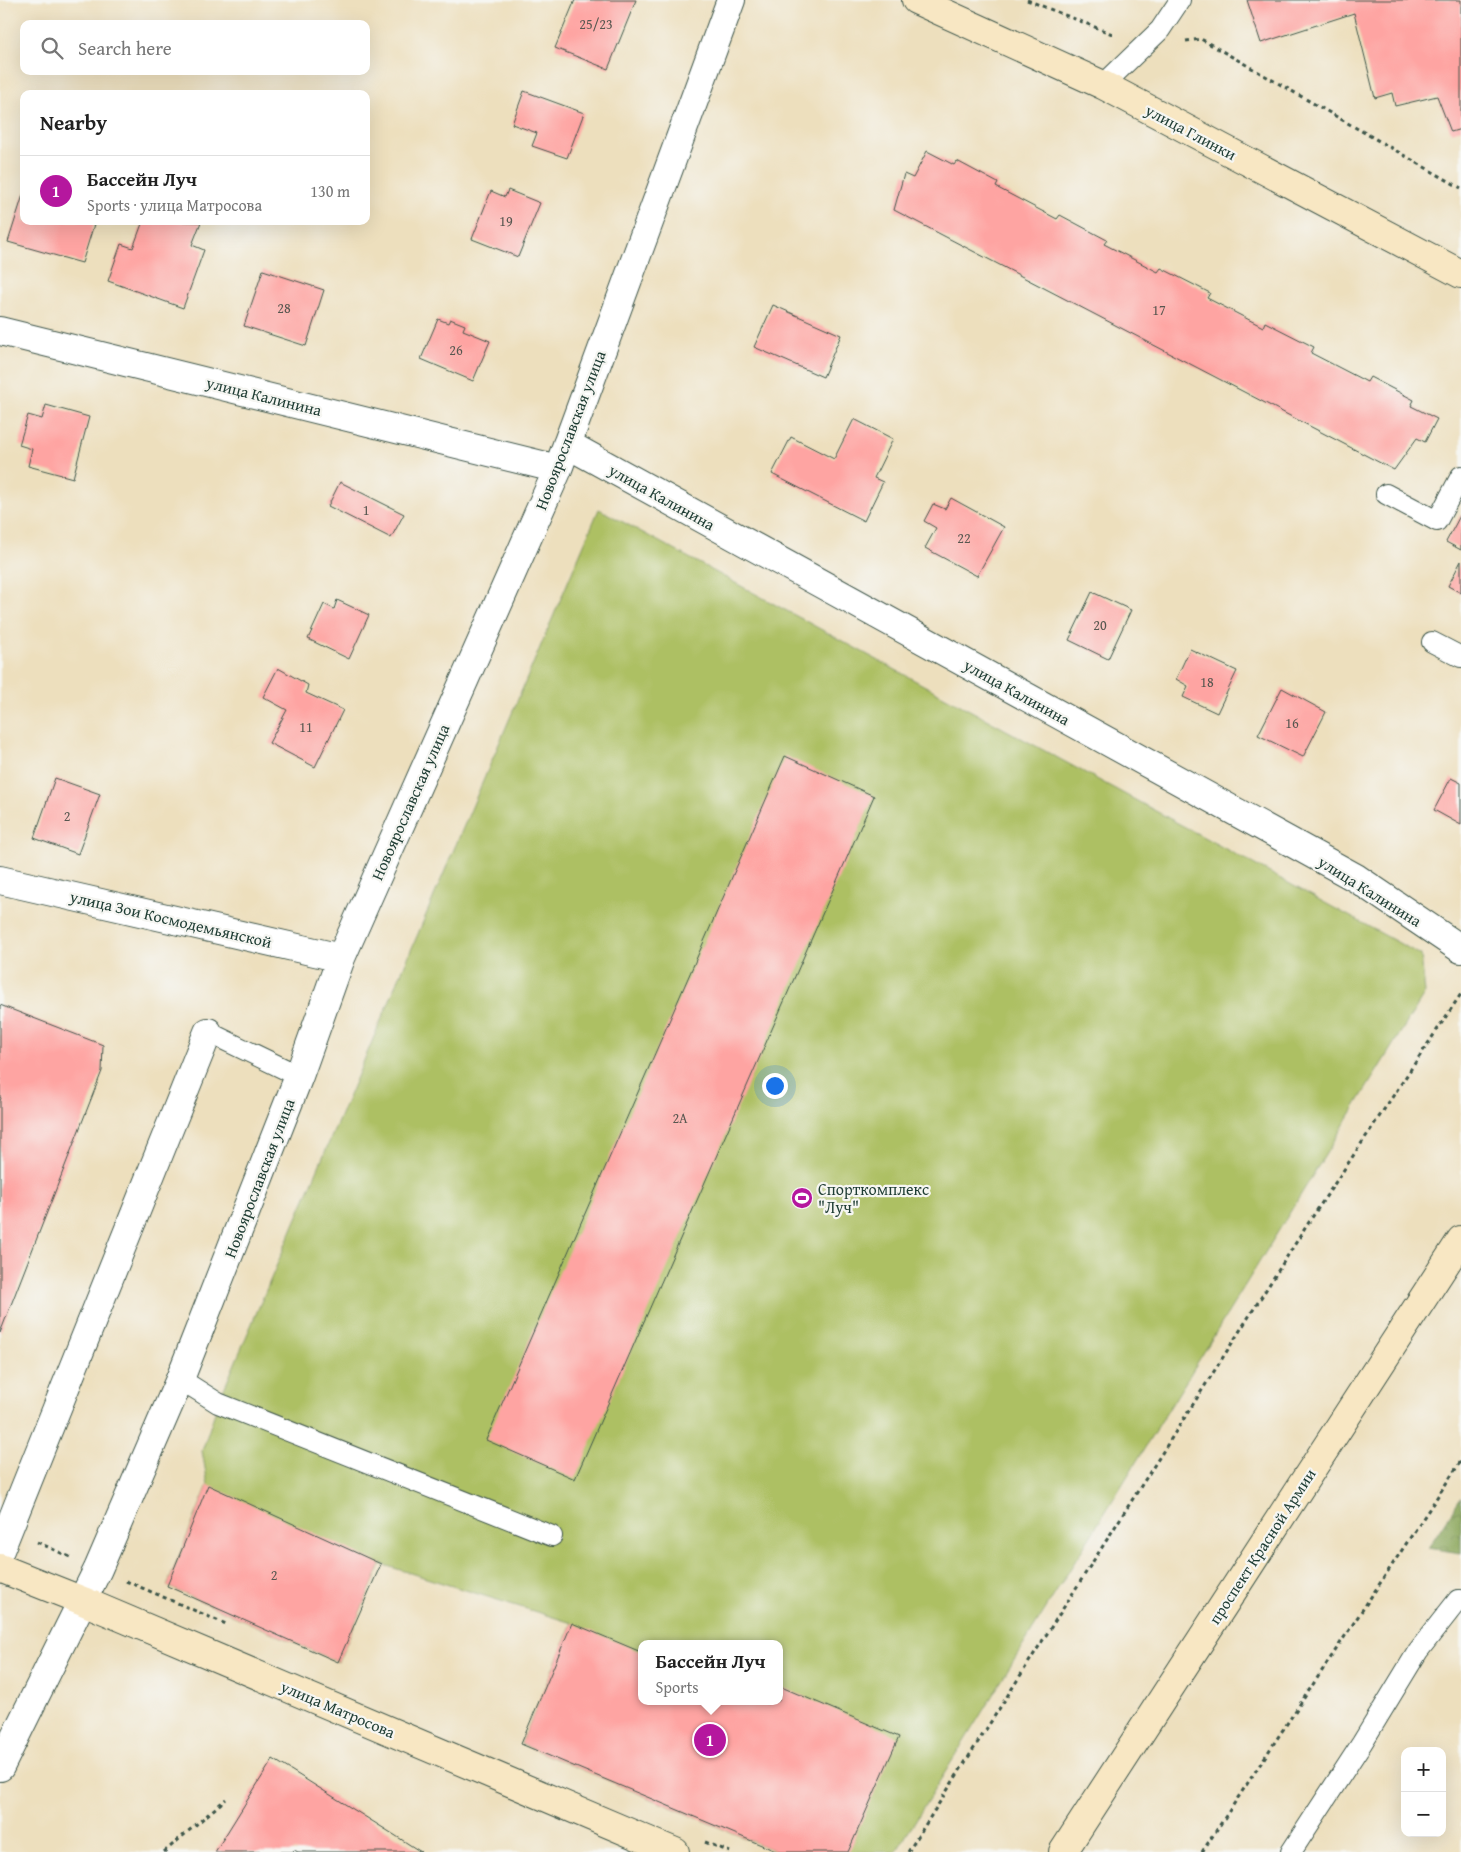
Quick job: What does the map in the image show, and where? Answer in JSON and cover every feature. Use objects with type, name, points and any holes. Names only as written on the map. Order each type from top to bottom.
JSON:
[{"type":"street","name":"Новоярославская улица","points":[[0,1767],[98,1569],[180,1379],[299,1076],[341,958],[558,469],[731,0]]},
{"type":"street","name":"улица Глинки","points":[[925,2],[1103,85],[1461,274]]},
{"type":"street","name":"улица Калинина","points":[[0,331],[558,469]]},
{"type":"street","name":"улица Калинина","points":[[568,444],[1356,878],[1461,949]]},
{"type":"street","name":"улица Зои Космодемьянской","points":[[0,880],[341,958]]},
{"type":"street","points":[[0,1550],[208,1032]]},
{"type":"street","name":"проспект Красной Армии","points":[[1063,1852],[1461,1240]]},
{"type":"street","name":"улица Матросова","points":[[0,1568],[83,1601],[675,1852]]},
{"type":"lane","points":[[1103,85],[1160,30],[1180,0]]},
{"type":"lane","points":[[1386,494],[1437,521],[1461,476]]},
{"type":"lane","points":[[1432,642],[1461,657]]},
{"type":"lane","points":[[208,1032],[299,1076]]},
{"type":"lane","points":[[180,1379],[218,1403],[552,1536]]},
{"type":"lane","points":[[1291,1852],[1362,1743],[1418,1651],[1458,1600],[1461,1600]]},
{"type":"path","points":[[1027,0],[1143,47],[1201,39],[1461,188]]},
{"type":"path","points":[[908,1852],[1311,1219],[1461,994]]},
{"type":"path","points":[[1202,1852],[1461,1461]]},
{"type":"path","points":[[164,1852],[226,1799]]},
{"type":"green space","name":"Спорткомплекс \"Луч\"","points":[[599,509],[1421,955],[1425,993],[896,1852],[778,1852],[521,1744],[572,1623],[381,1564],[338,1662],[167,1586],[208,1485],[202,1451],[218,1403]]},
{"type":"green space","points":[[1461,1497],[1461,1553],[1428,1548]]},
{"type":"building","points":[[575,0],[636,0],[608,69],[555,48]]},
{"type":"building","points":[[1247,0],[1461,0],[1461,129],[1451,132],[1437,96],[1395,106],[1392,93],[1375,98],[1354,13],[1261,43]]},
{"type":"building","points":[[524,91],[584,113],[567,158],[532,146],[537,133],[512,124]]},
{"type":"building","points":[[927,151],[954,165],[957,161],[998,183],[996,187],[1057,219],[1060,215],[1107,240],[1104,244],[1158,272],[1161,268],[1210,293],[1207,298],[1263,327],[1265,322],[1314,347],[1311,353],[1367,382],[1370,377],[1414,400],[1411,406],[1437,419],[1425,442],[1417,438],[1394,470],[894,210],[904,174],[913,178]]},
{"type":"building","points":[[508,190],[540,203],[518,257],[472,239],[491,191],[505,197]]},
{"type":"building","points":[[20,204],[20,225],[94,225],[82,263],[8,242]]},
{"type":"building","points":[[142,225],[200,225],[192,245],[204,250],[183,308],[108,281],[121,244],[133,248]]},
{"type":"building","points":[[263,270],[324,290],[306,346],[244,326]]},
{"type":"building","points":[[773,305],[841,335],[823,377],[754,347]]},
{"type":"building","points":[[438,319],[448,323],[450,319],[465,325],[463,330],[490,341],[473,381],[421,359]]},
{"type":"building","points":[[46,405],[89,417],[73,478],[28,466],[32,449],[19,445],[28,415],[42,419]]},
{"type":"building","points":[[854,419],[893,439],[874,478],[883,482],[864,521],[772,474],[791,437],[834,459]]},
{"type":"building","points":[[340,482],[404,514],[391,538],[328,506]]},
{"type":"building","points":[[951,498],[1004,527],[977,576],[925,548],[936,528],[924,521],[933,504],[945,509]]},
{"type":"building","points":[[1461,514],[1461,550],[1446,542]]},
{"type":"building","points":[[1461,561],[1461,593],[1448,586]]},
{"type":"building","points":[[1092,592],[1131,610],[1108,659],[1069,640]]},
{"type":"building","points":[[337,600],[369,615],[349,659],[308,639],[324,604],[334,609]]},
{"type":"building","points":[[1190,649],[1237,671],[1217,713],[1183,697],[1188,686],[1176,679]]},
{"type":"building","points":[[278,668],[308,685],[306,693],[343,710],[315,767],[269,743],[287,710],[263,697]]},
{"type":"building","points":[[1282,688],[1326,712],[1303,757],[1258,735]]},
{"type":"building","points":[[785,756],[874,796],[575,1479],[486,1440]]},
{"type":"building","points":[[55,778],[100,794],[78,854],[34,838]]},
{"type":"building","points":[[1451,778],[1461,783],[1461,825],[1434,810]]},
{"type":"building","points":[[0,1005],[103,1045],[102,1071],[0,1333],[1,1098]]},
{"type":"building","points":[[208,1485],[381,1564],[338,1662],[167,1586]]},
{"type":"building","points":[[572,1623],[638,1651],[638,1705],[783,1705],[783,1688],[899,1737],[848,1852],[778,1852],[521,1744]]},
{"type":"building","points":[[273,1759],[421,1852],[298,1852],[294,1850],[292,1852],[215,1852]]},
{"type":"place","name":"Спорткомплекс \"Луч\"","points":[[802,1198]]},
{"type":"place","name":"Бассейн Луч","points":[[710,1740]]}]
